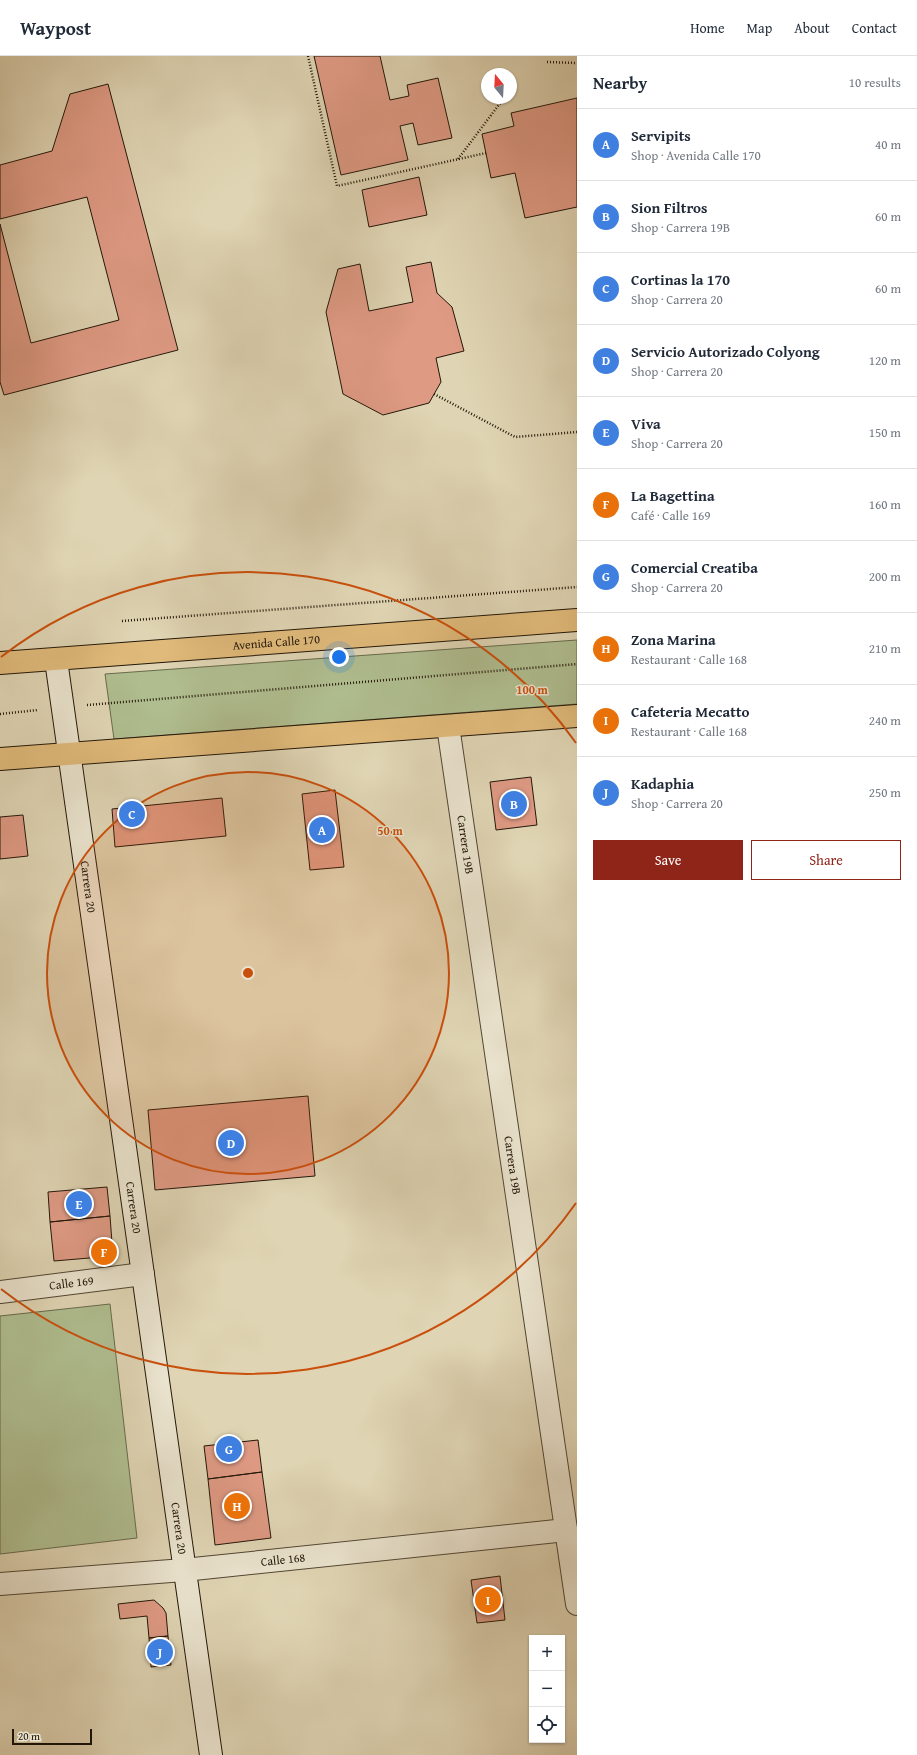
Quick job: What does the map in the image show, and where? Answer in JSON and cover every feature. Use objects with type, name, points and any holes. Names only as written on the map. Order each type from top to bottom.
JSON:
[{"type":"main road","name":"Avenida Calle 170","points":[[0,664],[577,620]]},
{"type":"main road","points":[[0,759],[577,716]]},
{"type":"street","name":"Carrera 20","points":[[56,660],[210,1755]]},
{"type":"street","name":"Carrera 19B","points":[[448,726],[577,1604]]},
{"type":"street","name":"Calle 169","points":[[0,1292],[143,1274]]},
{"type":"street","name":"Calle 168","points":[[0,1584],[184,1570],[566,1530]]},
{"type":"path","points":[[308,56],[337,186],[486,153]]},
{"type":"path","points":[[547,62],[577,63]]},
{"type":"path","points":[[458,159],[499,104]]},
{"type":"path","points":[[434,394],[515,437],[577,432]]},
{"type":"path","points":[[122,621],[577,587]]},
{"type":"path","points":[[127,701],[577,664]]},
{"type":"green space","points":[[577,640],[577,704],[114,739],[105,674]]},
{"type":"green space","points":[[110,1304],[137,1538],[0,1554],[0,1316]]},
{"type":"building","points":[[314,56],[380,56],[390,100],[409,96],[407,85],[438,78],[452,138],[418,145],[413,123],[400,126],[408,160],[341,175]]},
{"type":"building","points":[[108,84],[178,350],[4,395],[0,382],[0,224],[31,343],[119,320],[87,197],[0,219],[0,165],[52,151],[70,94]]},
{"type":"building","points":[[577,98],[577,207],[525,218],[515,173],[491,178],[482,134],[514,126],[511,113]]},
{"type":"building","points":[[419,177],[427,215],[369,227],[362,190]]},
{"type":"building","points":[[431,262],[437,293],[452,307],[464,351],[436,358],[441,382],[429,403],[383,415],[343,394],[326,312],[338,269],[360,264],[369,311],[413,302],[406,267]]},
{"type":"building","points":[[531,777],[537,825],[496,830],[490,782]]},
{"type":"building","points":[[335,790],[344,867],[310,870],[302,794]]},
{"type":"building","points":[[222,798],[226,836],[115,847],[112,809]]},
{"type":"building","points":[[23,815],[28,856],[0,859],[0,817]]},
{"type":"building","points":[[308,1096],[315,1176],[155,1190],[148,1110]]},
{"type":"building","points":[[107,1187],[110,1216],[50,1222],[48,1192]]},
{"type":"building","points":[[110,1216],[113,1256],[54,1261],[50,1222]]},
{"type":"building","points":[[258,1440],[262,1472],[208,1479],[204,1446]]},
{"type":"building","points":[[262,1472],[271,1538],[215,1545],[208,1479]]},
{"type":"building","points":[[500,1576],[505,1620],[477,1623],[471,1580]]},
{"type":"building","points":[[154,1600],[166,1613],[168,1636],[149,1638],[147,1616],[120,1619],[118,1604]]},
{"type":"building","points":[[168,1636],[171,1665],[151,1667],[149,1638]]},
{"type":"place","name":"Sion Filtros","points":[[514,804]]},
{"type":"place","name":"Cortinas la 170","points":[[132,814]]},
{"type":"place","name":"Servipits","points":[[322,830]]},
{"type":"place","name":"Servicio Autorizado Colyong","points":[[231,1143]]},
{"type":"place","name":"Viva","points":[[79,1204]]},
{"type":"place","name":"La Bagettina","points":[[104,1252]]},
{"type":"place","name":"Comercial Creatiba","points":[[229,1449]]},
{"type":"place","name":"Zona Marina","points":[[237,1506]]},
{"type":"place","name":"Cafeteria Mecatto","points":[[488,1600]]},
{"type":"place","name":"Kadaphia","points":[[160,1652]]}]
